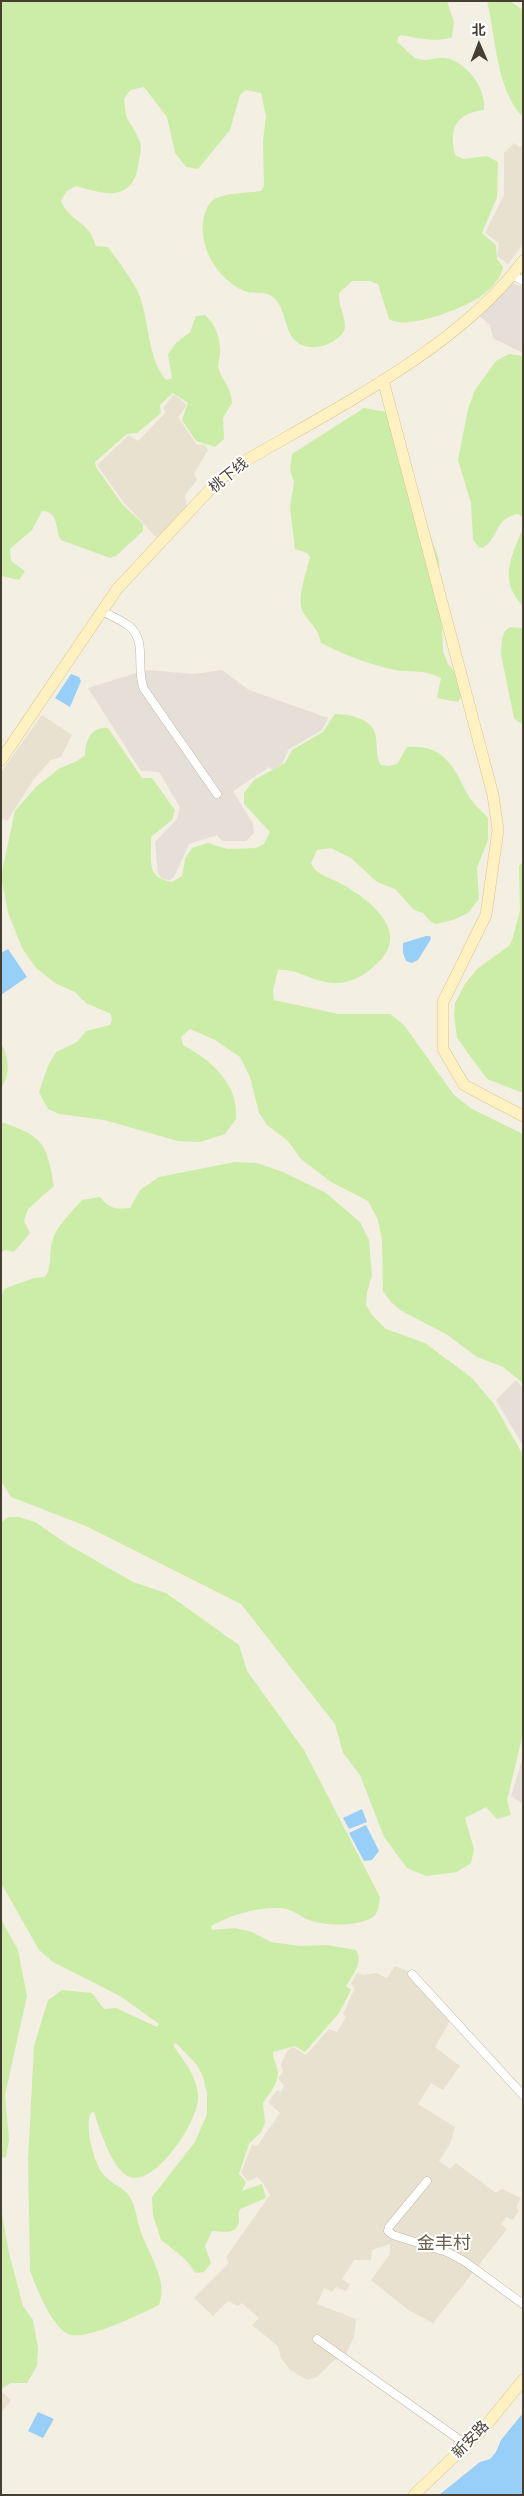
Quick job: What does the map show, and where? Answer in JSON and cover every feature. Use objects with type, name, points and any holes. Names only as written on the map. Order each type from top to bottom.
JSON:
[{"type":"main road","name":"桃下线","points":[[1,760],[117,589],[229,472],[383,380],[442,339],[518,278],[523,261]]},
{"type":"main road","points":[[383,380],[494,795],[498,830],[486,915],[443,1002],[443,1049],[464,1085],[523,1116]]},
{"type":"main road","name":"新安路","points":[[414,2495],[484,2428],[523,2380]]},
{"type":"street","points":[[102,611],[129,627],[136,634],[139,645],[140,674],[144,688],[216,794]]},
{"type":"street","points":[[412,1974],[523,2095]]},
{"type":"street","points":[[427,2181],[389,2227],[388,2231],[393,2235],[448,2252],[464,2261],[523,2304]]},
{"type":"street","points":[[317,2339],[467,2445]]},
{"type":"shaded area","points":[[514,143],[520,147],[523,145],[523,244],[508,264],[497,256],[499,243],[485,233],[504,195],[504,153]]},
{"type":"shaded area","points":[[510,282],[523,287],[523,353],[493,338],[490,325],[480,317]]},
{"type":"shaded area","points":[[174,394],[187,405],[178,417],[197,445],[204,445],[208,450],[194,474],[197,480],[185,495],[187,508],[157,538],[125,504],[97,465],[129,435],[138,441],[166,412],[163,408]]},
{"type":"shaded area","points":[[146,670],[194,674],[222,670],[249,690],[328,718],[322,730],[288,750],[282,764],[273,770],[269,767],[233,791],[253,824],[254,833],[246,841],[222,841],[217,835],[189,844],[174,877],[170,880],[162,879],[158,874],[155,842],[177,819],[180,807],[159,772],[141,771],[88,688]]},
{"type":"shaded area","points":[[42,715],[72,735],[61,757],[51,760],[34,779],[7,821],[1,818],[1,772]]},
{"type":"shaded area","points":[[516,1380],[523,1388],[523,1446],[496,1400]]},
{"type":"shaded area","points":[[523,1757],[523,1804],[511,1796]]},
{"type":"shaded area","points":[[395,1966],[408,1971],[452,2017],[435,2047],[460,2066],[443,2090],[431,2083],[418,2104],[455,2127],[450,2144],[439,2161],[450,2169],[456,2163],[496,2193],[502,2189],[521,2198],[516,2207],[519,2210],[513,2220],[506,2217],[501,2224],[507,2229],[433,2323],[408,2310],[371,2280],[390,2254],[390,2244],[372,2250],[371,2260],[354,2260],[342,2279],[350,2284],[346,2291],[336,2287],[332,2292],[324,2288],[317,2304],[356,2319],[354,2337],[346,2354],[333,2361],[317,2377],[307,2380],[290,2370],[281,2358],[278,2346],[252,2325],[259,2318],[242,2303],[238,2306],[228,2301],[213,2316],[194,2298],[229,2263],[226,2257],[270,2195],[257,2177],[248,2181],[241,2173],[252,2145],[257,2146],[280,2113],[268,2102],[277,2090],[281,2092],[284,2086],[278,2078],[283,2072],[281,2064],[287,2051],[293,2047],[306,2055],[329,2029],[337,2032],[346,2017],[343,2014],[355,1988],[351,1984],[357,1973],[364,1975],[376,1973],[387,1978]]},
{"type":"shaded area","points":[[1,2391],[11,2400],[2,2412],[1,2412]]},
{"type":"green space","points":[[1,1],[447,1],[454,22],[452,37],[433,40],[401,35],[398,37],[397,42],[418,59],[445,58],[453,60],[467,70],[479,85],[484,102],[484,110],[466,115],[460,119],[454,130],[453,145],[455,155],[463,159],[487,156],[498,162],[497,197],[482,233],[496,245],[497,259],[503,267],[500,276],[494,284],[472,302],[435,317],[408,322],[397,322],[389,319],[378,284],[370,281],[352,281],[339,293],[345,326],[341,335],[334,341],[322,346],[309,347],[300,344],[290,333],[282,310],[273,297],[266,294],[251,293],[234,286],[211,260],[203,238],[204,216],[208,205],[213,200],[229,195],[261,191],[264,185],[263,141],[266,116],[261,93],[246,90],[240,95],[230,130],[198,169],[186,167],[175,153],[167,117],[144,87],[130,90],[124,99],[126,114],[141,146],[135,178],[130,186],[123,191],[106,193],[76,186],[67,191],[61,200],[67,211],[88,230],[96,246],[108,247],[135,286],[145,314],[155,360],[166,380],[172,378],[168,354],[176,343],[190,332],[196,316],[205,315],[212,323],[220,344],[218,368],[229,389],[232,403],[223,418],[224,439],[215,447],[196,441],[182,420],[188,403],[173,393],[160,405],[161,413],[137,433],[127,434],[95,462],[96,467],[122,504],[143,524],[143,531],[116,556],[110,558],[61,540],[52,514],[42,511],[32,530],[10,549],[11,561],[25,571],[19,580],[1,576]]},
{"type":"green space","points":[[487,1],[510,1],[523,10],[523,117],[507,93],[502,78]]},
{"type":"green space","points":[[509,354],[523,356],[523,518],[518,514],[510,516],[501,524],[492,539],[483,548],[479,547],[473,540],[471,503],[458,460],[468,409],[475,390],[496,361]]},
{"type":"green space","points":[[364,408],[387,412],[439,560],[443,651],[448,664],[457,675],[462,695],[458,702],[437,698],[441,678],[435,675],[424,672],[395,670],[375,665],[321,643],[316,629],[306,617],[301,606],[301,592],[310,557],[307,553],[295,549],[290,507],[294,482],[290,470],[292,454]]},
{"type":"green space","points":[[523,528],[523,606],[511,587],[509,568],[514,549]]},
{"type":"green space","points":[[510,627],[523,628],[523,725],[514,718],[501,654],[502,639],[505,631]]},
{"type":"green space","points":[[335,714],[364,720],[373,728],[381,765],[397,764],[407,747],[420,747],[439,753],[452,766],[470,798],[488,818],[488,840],[477,868],[479,899],[468,913],[453,920],[436,924],[431,922],[423,913],[414,910],[395,889],[377,882],[351,858],[331,848],[317,850],[311,863],[313,867],[322,875],[348,887],[378,912],[386,922],[390,933],[390,944],[384,956],[371,969],[358,978],[348,981],[338,983],[319,981],[292,971],[278,970],[273,990],[274,1000],[338,1014],[390,1014],[404,1025],[454,1095],[472,1109],[523,1134],[523,1383],[503,1367],[477,1357],[446,1334],[400,1310],[391,1302],[383,1291],[382,1240],[378,1220],[368,1201],[331,1182],[301,1159],[287,1140],[267,1125],[259,1113],[250,1077],[240,1057],[215,1040],[190,1029],[181,1037],[183,1045],[204,1058],[221,1074],[228,1084],[236,1106],[236,1119],[225,1134],[200,1142],[178,1141],[104,1120],[59,1114],[48,1109],[39,1092],[48,1066],[56,1052],[77,1042],[86,1031],[110,1025],[112,1020],[111,1014],[86,1003],[75,992],[55,983],[36,968],[22,948],[8,913],[1,876],[15,811],[36,787],[60,768],[77,761],[85,755],[86,745],[93,732],[97,729],[108,728],[142,778],[152,778],[175,810],[172,820],[151,837],[151,860],[154,872],[163,880],[172,882],[182,876],[185,859],[192,848],[208,843],[227,849],[256,848],[264,844],[270,832],[244,804],[244,793],[254,780],[285,763],[292,750],[323,732]]},
{"type":"green space","points":[[523,861],[523,1093],[487,1079],[457,1038],[454,1015],[455,1003],[465,984],[477,969],[509,946],[512,940],[520,911],[519,866]]},
{"type":"green space","points":[[1,1043],[6,1054],[8,1071],[1,1088]]},
{"type":"green space","points":[[1,1122],[26,1132],[41,1143],[49,1160],[54,1186],[28,1209],[24,1221],[30,1233],[14,1252],[5,1250],[1,1253]]},
{"type":"green space","points":[[235,1162],[257,1163],[283,1172],[326,1193],[360,1222],[369,1240],[372,1275],[367,1292],[366,1305],[372,1315],[386,1329],[425,1343],[472,1378],[494,1404],[523,1455],[523,1734],[507,1800],[511,1815],[497,1819],[486,1807],[465,1818],[474,1849],[471,1863],[457,1872],[426,1876],[407,1868],[384,1837],[360,1775],[343,1753],[335,1724],[241,1604],[86,1526],[11,1497],[1,1481],[1,1298],[4,1289],[34,1278],[45,1277],[49,1268],[55,1234],[82,1200],[100,1197],[106,1204],[113,1207],[120,1209],[130,1208],[140,1190],[159,1177]]},
{"type":"green space","points":[[9,1517],[19,1517],[35,1522],[67,1544],[133,1582],[166,1593],[239,1645],[247,1671],[304,1750],[380,1897],[375,1915],[362,1922],[345,1924],[319,1923],[287,1909],[277,1908],[243,1913],[211,1926],[212,1930],[235,1928],[252,1932],[271,1942],[300,1946],[327,1945],[356,1950],[359,1959],[358,1964],[346,1986],[351,1990],[339,2013],[305,2052],[295,2046],[273,2052],[278,2077],[273,2089],[263,2103],[265,2123],[261,2132],[249,2144],[239,2174],[246,2182],[242,2191],[262,2184],[266,2198],[240,2209],[238,2226],[232,2231],[212,2231],[205,2246],[211,2263],[204,2272],[196,2273],[184,2258],[161,2240],[153,2215],[152,2197],[195,2142],[207,2114],[207,2093],[203,2077],[197,2065],[176,2043],[173,2045],[189,2068],[195,2081],[198,2095],[197,2105],[185,2133],[175,2148],[164,2161],[141,2177],[130,2177],[118,2167],[108,2149],[94,2112],[91,2113],[89,2135],[96,2162],[103,2174],[127,2193],[132,2201],[143,2238],[156,2266],[161,2286],[161,2295],[159,2305],[103,2330],[80,2335],[71,2335],[58,2326],[46,2308],[30,2271],[28,2160],[34,2046],[48,2000],[62,1990],[92,1993],[104,2009],[116,2008],[157,2027],[159,2024],[120,1996],[53,1962],[39,1950],[1,1883],[1,1522]]},
{"type":"green space","points":[[1,1919],[18,1950],[27,1996],[5,2095],[9,2140],[6,2157],[1,2158]]},
{"type":"green space","points":[[1,2208],[9,2253],[23,2306],[33,2320],[38,2348],[37,2366],[27,2383],[11,2383],[1,2389]]},
{"type":"water","points":[[71,674],[79,677],[81,681],[70,707],[55,698]]},
{"type":"water","points":[[430,936],[431,939],[418,960],[412,963],[406,961],[403,953],[403,943]]},
{"type":"water","points":[[8,949],[27,977],[1,995],[1,953]]},
{"type":"water","points":[[362,1809],[367,1822],[349,1829],[343,1818]]},
{"type":"water","points":[[366,1825],[379,1851],[372,1860],[364,1861],[349,1833]]},
{"type":"water","points":[[38,2412],[54,2419],[43,2438],[28,2431]]},
{"type":"water","points":[[523,2413],[523,2495],[439,2495],[480,2462],[490,2459],[496,2452],[501,2440]]},
{"type":"district","name":"金丰村","points":[[444,2244]]}]
